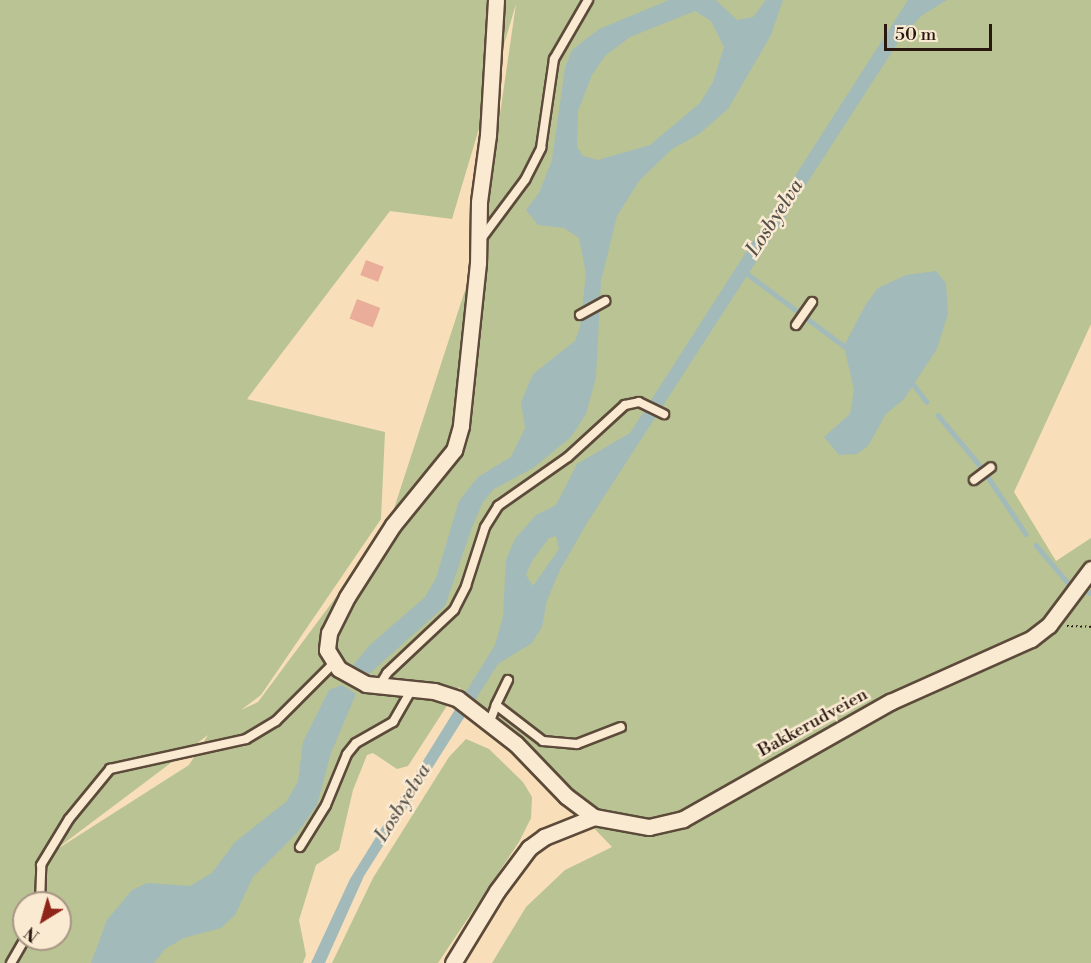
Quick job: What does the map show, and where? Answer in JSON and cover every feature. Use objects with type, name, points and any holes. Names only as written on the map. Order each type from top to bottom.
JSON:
[{"type":"street","points":[[496,0],[488,135],[479,202],[480,241],[466,399],[454,450],[393,525],[347,597],[329,633],[327,650],[333,664],[355,680],[378,688],[434,691],[458,699],[490,721],[594,817]]},
{"type":"street","name":"Bakkerudveien","points":[[453,963],[529,848],[561,828],[594,817],[650,828],[683,819],[890,702],[1031,639],[1049,625],[1091,569]]},
{"type":"lane","points":[[480,241],[525,180],[541,148],[554,59],[588,0]]},
{"type":"lane","points":[[580,315],[605,302]]},
{"type":"lane","points":[[796,325],[812,303]]},
{"type":"lane","points":[[378,688],[387,673],[454,610],[466,586],[485,527],[498,506],[568,458],[625,405],[643,404],[664,414]]},
{"type":"lane","points":[[974,480],[991,467]]},
{"type":"lane","points":[[40,891],[41,865],[69,819],[110,769],[246,739],[276,721],[333,664]]},
{"type":"lane","points":[[490,721],[508,680]]},
{"type":"lane","points":[[300,847],[326,804],[347,754],[356,743],[393,722],[411,690]]},
{"type":"lane","points":[[496,705],[529,733],[556,745],[597,739],[621,727]]},
{"type":"path","points":[[1049,625],[1091,627]]},
{"type":"green space","points":[[0,0],[1091,0],[1091,324],[1014,492],[1056,561],[1091,538],[1091,963],[492,963],[526,907],[565,870],[612,847],[459,687],[408,766],[397,769],[373,753],[367,755],[353,790],[339,850],[316,865],[299,920],[306,955],[303,963],[0,963]],"holes":[[[516,4],[482,238],[388,527],[258,702],[241,710],[261,695],[381,519],[385,432],[247,399],[390,211],[452,219]],[[208,735],[189,765],[59,848],[59,847]]]},
{"type":"green space","points":[[466,739],[489,749],[523,782],[532,797],[531,818],[519,842],[438,963],[332,963],[373,878],[449,757]]},
{"type":"water","points":[[669,0],[716,0],[737,20],[753,17],[766,0],[783,0],[771,35],[728,109],[699,134],[672,149],[639,181],[617,216],[601,281],[596,377],[586,414],[571,437],[533,468],[494,489],[483,502],[445,606],[369,674],[353,665],[371,644],[425,597],[436,578],[459,501],[478,477],[511,457],[525,428],[521,402],[533,374],[575,341],[580,327],[586,274],[579,238],[564,228],[538,225],[526,210],[539,193],[552,160],[565,68],[572,50],[599,29]],"holes":[[[695,11],[711,21],[724,47],[713,82],[700,103],[650,145],[598,160],[583,156],[577,147],[578,111],[592,75],[605,56],[630,37]]]},
{"type":"water","name":"Losbyelva","points":[[908,0],[947,0],[921,16],[899,41],[587,523],[560,570],[547,600],[542,627],[532,643],[498,664],[364,876],[325,963],[311,963],[350,879],[495,645],[503,616],[506,560],[515,539],[536,515],[556,505],[577,464],[630,433]],"holes":[[[556,536],[559,549],[533,586],[526,575],[532,561],[549,538]]]},
{"type":"water","points":[[936,271],[946,283],[948,314],[937,349],[904,399],[886,414],[868,446],[857,454],[839,455],[824,437],[850,414],[854,390],[844,346],[866,304],[878,288],[906,275]]},
{"type":"water","points":[[342,685],[356,694],[331,753],[317,805],[297,833],[253,877],[235,915],[221,928],[184,938],[165,949],[154,963],[91,963],[107,920],[132,890],[147,883],[190,886],[212,873],[235,842],[287,801],[298,781],[303,742],[329,690]]},
{"type":"building","points":[[366,260],[384,267],[378,282],[360,275]]},
{"type":"building","points":[[357,299],[380,308],[373,328],[349,319]]},
{"type":"waterway","points":[[745,272],[844,346]]},
{"type":"waterway","points":[[914,385],[927,402]]},
{"type":"waterway","points":[[938,415],[982,468],[1026,534]]},
{"type":"waterway","points":[[1036,545],[1069,584],[1091,593]]}]
